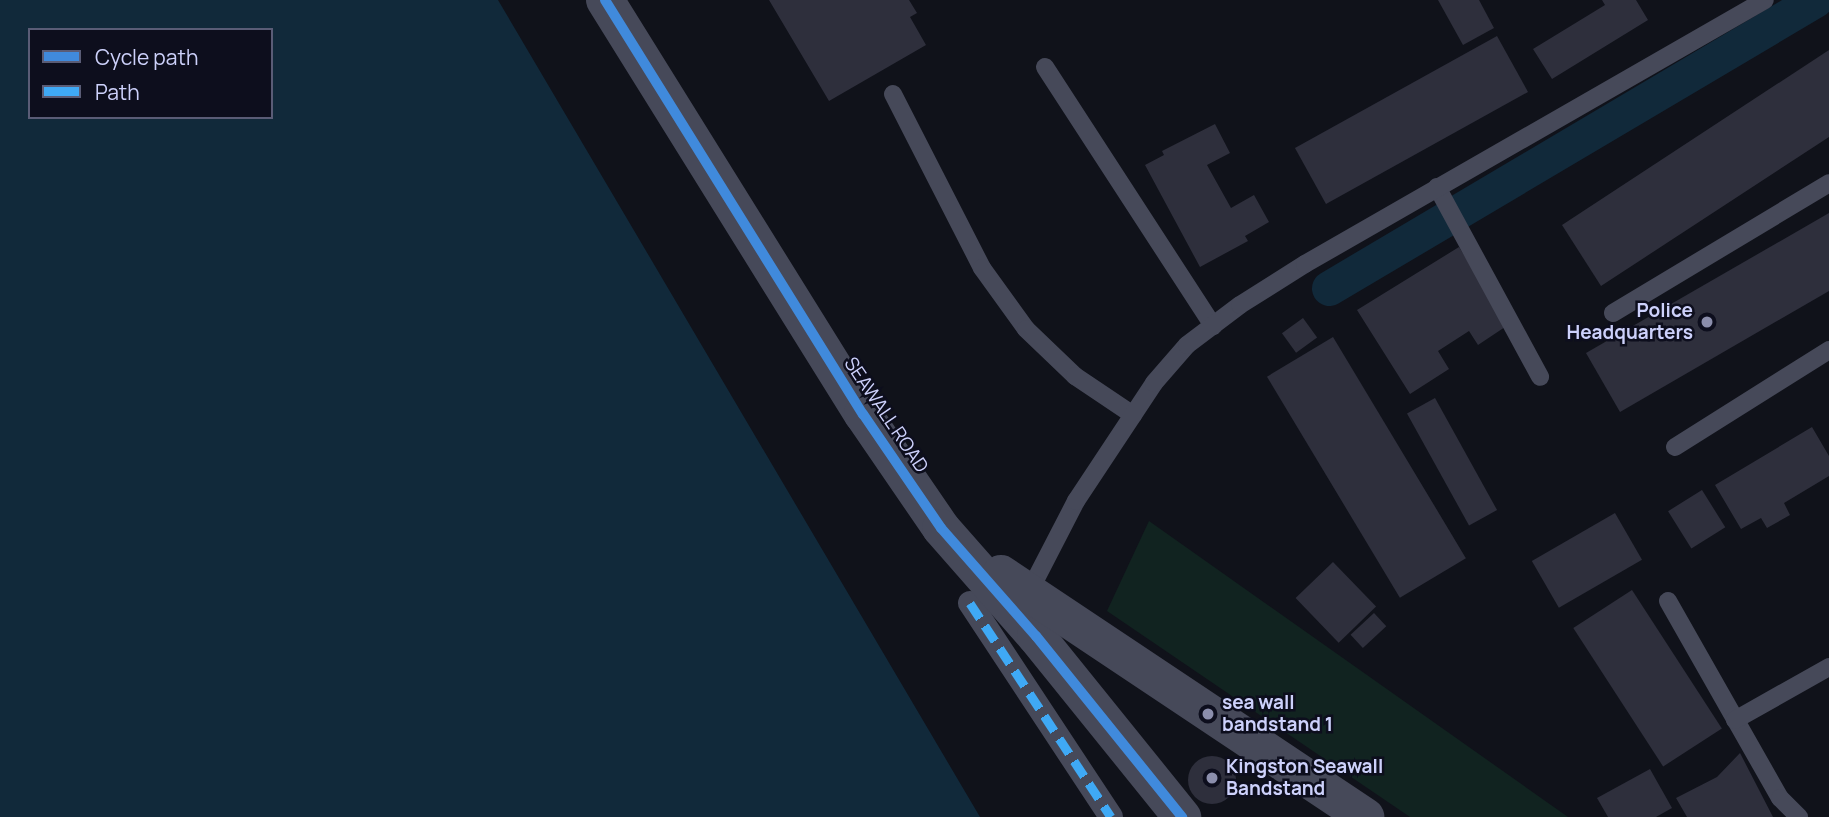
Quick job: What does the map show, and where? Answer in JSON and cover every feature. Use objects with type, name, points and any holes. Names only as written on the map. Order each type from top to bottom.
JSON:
[{"type":"street","name":"SEAWALL ROAD","points":[[605,0],[863,414],[941,528],[1036,636],[1182,817]]},
{"type":"street","name":"SEAWALL ROAD","points":[[941,528],[1028,594],[1366,817]]},
{"type":"street","points":[[970,603],[1111,817]]},
{"type":"lane","points":[[1028,594],[1076,501],[1154,383],[1187,345],[1294,270],[1765,0]]},
{"type":"lane","points":[[1045,68],[1213,326]]},
{"type":"lane","points":[[893,94],[982,268],[1026,329],[1075,376],[1133,415]]},
{"type":"lane","points":[[1613,313],[1829,183]]},
{"type":"lane","points":[[1437,187],[1469,241],[1540,377]]},
{"type":"lane","points":[[1675,447],[1829,350]]},
{"type":"lane","points":[[1668,601],[1780,798],[1799,817]]},
{"type":"lane","points":[[1735,720],[1829,667]]},
{"type":"green space","points":[[1149,521],[1568,817],[1410,817],[1107,611]]},
{"type":"water","points":[[0,0],[498,0],[980,817],[0,817]]},
{"type":"building","points":[[769,0],[909,0],[917,13],[910,17],[926,45],[829,101]]},
{"type":"building","points":[[1438,0],[1479,0],[1494,28],[1463,45]]},
{"type":"building","points":[[1602,0],[1636,0],[1648,20],[1552,79],[1533,49],[1605,5]]},
{"type":"building","points":[[1497,36],[1528,92],[1326,204],[1295,148]]},
{"type":"building","points":[[1829,50],[1829,137],[1601,286],[1562,225]]},
{"type":"building","points":[[1215,124],[1230,153],[1207,165],[1231,208],[1254,195],[1269,222],[1245,236],[1248,241],[1200,267],[1145,165],[1164,155],[1162,151]]},
{"type":"building","name":"Police Headquarters","points":[[1829,213],[1829,291],[1620,412],[1586,353]]},
{"type":"building","points":[[1459,247],[1508,325],[1478,345],[1469,331],[1438,351],[1449,369],[1410,394],[1357,310]]},
{"type":"building","points":[[1303,318],[1317,337],[1296,353],[1282,333]]},
{"type":"building","points":[[1333,337],[1466,558],[1400,598],[1267,377]]},
{"type":"building","points":[[1435,398],[1497,510],[1469,525],[1407,414]]},
{"type":"building","points":[[1812,427],[1829,456],[1829,476],[1784,503],[1790,515],[1767,528],[1761,518],[1741,529],[1715,485]]},
{"type":"building","points":[[1702,490],[1725,527],[1691,549],[1668,511]]},
{"type":"building","points":[[1615,513],[1642,560],[1559,608],[1532,561]]},
{"type":"building","points":[[1333,562],[1376,607],[1339,643],[1296,598]]},
{"type":"building","points":[[1632,590],[1722,728],[1663,767],[1573,628]]},
{"type":"building","points":[[1374,613],[1386,626],[1363,648],[1351,635]]},
{"type":"building","points":[[1740,753],[1773,817],[1687,817],[1676,798],[1717,777]]},
{"type":"building","name":"Kingston Seawall Bandstand","points":[[1212,756],[1229,763],[1236,780],[1229,797],[1212,804],[1195,797],[1188,780],[1195,763]]},
{"type":"building","points":[[1650,769],[1672,808],[1656,817],[1608,817],[1597,798]]},
{"type":"waterway","points":[[1329,288],[1815,0]]},
{"type":"marked path","points":[[970,603],[1111,817]]},
{"type":"cycle path","points":[[605,0],[863,414],[941,528],[1036,636],[1182,817]]},
{"type":"place","name":"Police Headquarters","points":[[1707,322]]},
{"type":"place","name":"sea wall bandstand 1","points":[[1208,714]]},
{"type":"place","name":"Kingston Seawall Bandstand","points":[[1212,778]]}]
